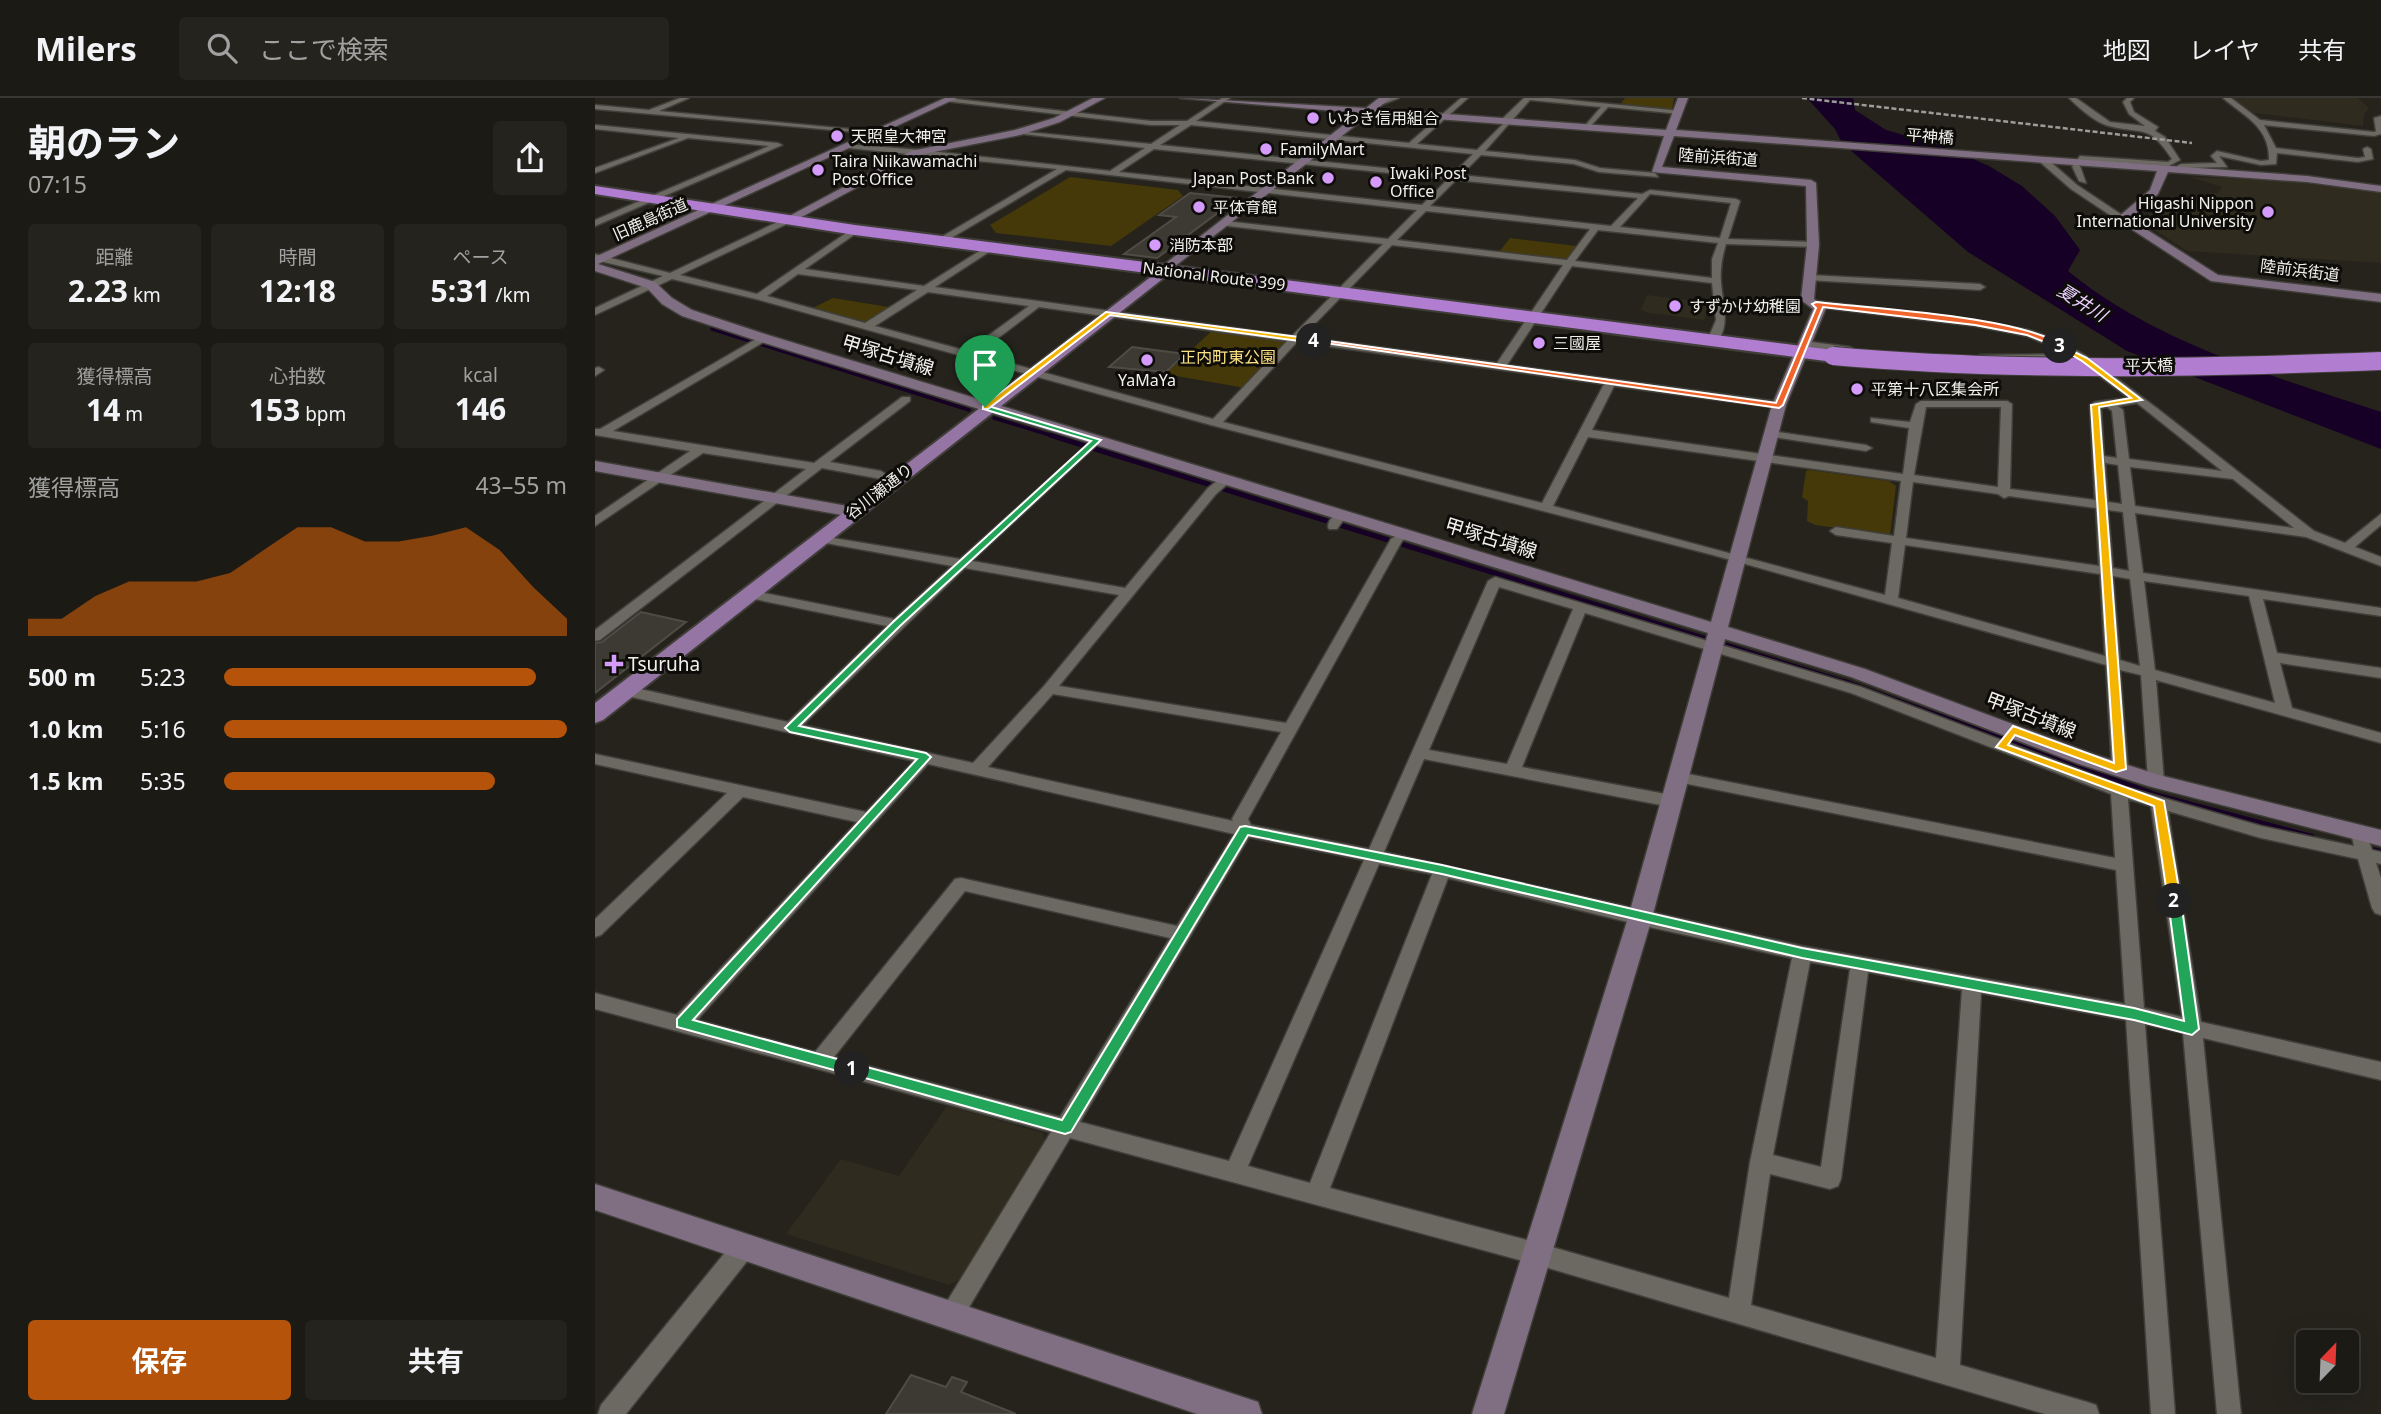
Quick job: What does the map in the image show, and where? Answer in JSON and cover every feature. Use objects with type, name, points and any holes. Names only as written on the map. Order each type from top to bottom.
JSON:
[{"type":"highway","name":"National Route 399","points":[[595,190],[989,248],[1712,341],[1803,348],[1833,356]]},
{"type":"highway","name":"平大橋","points":[[1833,356],[1934,365],[2276,365],[2381,361]]},
{"type":"main road","name":"谷川瀬通り","points":[[595,715],[985,407],[1165,270]]},
{"type":"street","points":[[649,112],[686,98]]},
{"type":"street","points":[[595,312],[788,220],[918,152],[1017,133],[1069,114],[1100,98]]},
{"type":"street","name":"陸前浜街道","points":[[1185,98],[1377,103],[1444,118],[1671,135],[1656,173],[1811,183],[1812,245],[1807,300],[1816,304]]},
{"type":"street","points":[[1165,270],[1305,163],[1377,103],[1396,98]]},
{"type":"street","points":[[1411,145],[1465,98]]},
{"type":"street","points":[[1216,423],[1294,338],[1454,178],[1527,98],[1680,112]]},
{"type":"street","points":[[1587,128],[1621,98]]},
{"type":"street","points":[[1671,135],[1683,98]]},
{"type":"street","points":[[2072,98],[2104,123],[2147,129],[2155,127],[2131,113],[2126,102],[2131,98]]},
{"type":"street","points":[[2182,170],[2181,166],[2190,164],[2224,165],[2215,156],[2217,153],[2273,162],[2273,150],[2260,122],[2227,98]]},
{"type":"street","points":[[950,99],[1151,123],[1191,123],[1575,162],[1599,170],[1656,173],[1646,194],[1615,228]]},
{"type":"street","name":"旧鹿島街道","points":[[597,261],[950,99]]},
{"type":"street","points":[[1112,173],[1225,100]]},
{"type":"street","points":[[595,107],[878,132]]},
{"type":"street","points":[[2260,122],[2374,135],[2380,132],[2378,118],[2381,118]]},
{"type":"street","points":[[595,128],[778,145],[595,223]]},
{"type":"street","points":[[2144,165],[2169,164],[2176,160],[2162,139],[2147,129]]},
{"type":"street","points":[[595,139],[621,130]]},
{"type":"street","points":[[1017,133],[1454,178],[1736,201],[1717,259],[1716,281],[1721,320],[1712,341]]},
{"type":"street","name":"平神橋","points":[[1671,135],[2144,165],[2163,171],[2307,179],[2381,189]]},
{"type":"street","points":[[595,171],[691,136]]},
{"type":"street","points":[[849,146],[1723,241],[1812,245]]},
{"type":"street","points":[[2273,150],[2358,160],[2369,159],[2367,149]]},
{"type":"street","points":[[2040,160],[2122,219],[2150,198],[2160,184],[2163,171],[2077,162],[2083,181]]},
{"type":"street","points":[[941,241],[1065,168]]},
{"type":"street","name":"陸前浜街道","points":[[2122,219],[2215,278],[2381,298]]},
{"type":"street","points":[[1228,223],[1716,281]]},
{"type":"street","points":[[1500,367],[1596,226]]},
{"type":"street","points":[[759,297],[855,230]]},
{"type":"street","points":[[867,326],[989,248]]},
{"type":"street","points":[[597,261],[673,275],[759,297],[1216,423],[1547,506],[2381,738]]},
{"type":"street","name":"甲塚古墳線","points":[[597,261],[651,285],[667,301],[687,313],[985,407],[1090,445],[1399,539],[1572,597],[1835,675],[1909,691],[2120,769],[2366,848],[2381,838]]},
{"type":"street","points":[[796,271],[1779,405]]},
{"type":"street","points":[[1810,278],[1980,288]]},
{"type":"street","points":[[970,354],[1037,303]]},
{"type":"street","points":[[1488,1414],[1640,918],[1779,405],[1820,307],[1816,304]]},
{"type":"street","points":[[1816,304],[1975,323],[2029,333],[2080,357],[2309,534]]},
{"type":"street","points":[[599,432],[763,338]]},
{"type":"street","points":[[1803,348],[1899,356],[2080,357]]},
{"type":"street","points":[[1547,506],[1611,382]]},
{"type":"street","points":[[595,637],[906,399]]},
{"type":"street","points":[[2120,769],[2095,405],[2138,400]]},
{"type":"street","points":[[1891,601],[1915,426],[1921,404],[2007,404],[2004,494]]},
{"type":"street","points":[[2111,405],[2117,410],[2137,576],[2156,781]]},
{"type":"street","points":[[1875,420],[1915,426]]},
{"type":"street","points":[[599,432],[881,475]]},
{"type":"street","points":[[1586,433],[2004,494],[2309,534],[2381,562]]},
{"type":"street","points":[[1771,434],[1866,448]]},
{"type":"street","points":[[790,728],[897,624],[1090,445]]},
{"type":"street","points":[[595,522],[700,449]]},
{"type":"street","points":[[2097,459],[2235,477]]},
{"type":"street","points":[[595,466],[853,512]]},
{"type":"street","points":[[977,769],[1049,689],[1220,485]]},
{"type":"street","points":[[2346,548],[2381,518]]},
{"type":"street","points":[[1836,531],[2381,612]]},
{"type":"street","points":[[820,538],[1128,593]]},
{"type":"street","points":[[1245,830],[1240,819],[1399,539]]},
{"type":"street","points":[[1235,1172],[1495,581],[1572,597],[1513,769]]},
{"type":"street","points":[[749,594],[897,624]]},
{"type":"street","points":[[2255,594],[2285,712]]},
{"type":"street","points":[[2271,657],[2381,673]]},
{"type":"street","points":[[1835,675],[1903,708],[2119,791],[2159,804],[2366,848],[2381,908]]},
{"type":"street","points":[[1049,689],[1290,729]]},
{"type":"street","points":[[627,691],[1245,830],[1442,870],[1640,918],[1802,953],[2134,1014],[2381,1071]]},
{"type":"street","points":[[1903,708],[1909,691]]},
{"type":"street","points":[[2001,747],[2013,730]]},
{"type":"street","points":[[1419,752],[1513,769],[1675,789],[2125,866]]},
{"type":"street","points":[[682,1023],[926,757]]},
{"type":"street","points":[[595,760],[869,819]]},
{"type":"street","points":[[2119,791],[2163,1414]]},
{"type":"street","points":[[595,930],[738,792]]},
{"type":"street","points":[[2159,804],[2192,1029],[2229,1414]]},
{"type":"street","points":[[951,1316],[1245,830]]},
{"type":"street","points":[[1317,1194],[1442,870]]},
{"type":"street","points":[[820,1060],[961,884],[1182,934]]},
{"type":"street","points":[[1738,1312],[1762,1162],[1802,953]]},
{"type":"street","points":[[1762,1162],[1829,1179],[1860,963]]},
{"type":"street","points":[[1947,1374],[1972,983]]},
{"type":"street","points":[[595,1001],[1538,1254],[2087,1414]]},
{"type":"street","points":[[595,1197],[1246,1414]]},
{"type":"street","points":[[610,1414],[744,1247]]},
{"type":"shaded area","points":[[2232,98],[2358,98],[2369,108],[2364,114],[2363,126],[2254,113]]},
{"type":"shaded area","name":"Higashi Nippon International University","points":[[2190,177],[2286,181],[2381,193],[2381,263],[2187,251],[2141,221],[2174,198],[2199,203],[2209,193],[2218,193],[2222,187]]},
{"type":"shaded area","name":"すずかけ幼稚園","points":[[1647,295],[1710,303],[1704,320],[1641,310]]},
{"type":"shaded area","points":[[947,1106],[1043,1133],[1045,1142],[960,1279],[949,1285],[786,1234],[841,1159],[899,1176]]},
{"type":"green space","points":[[1625,98],[1674,98],[1672,110],[1620,105]]},
{"type":"green space","points":[[1070,177],[1178,190],[1183,196],[1111,246],[996,233],[990,225]]},
{"type":"green space","points":[[1510,238],[1577,246],[1569,259],[1564,260],[1499,252]]},
{"type":"green space","points":[[833,298],[895,308],[867,325],[809,310]]},
{"type":"green space","name":"正内町東公園","points":[[1215,328],[1293,338],[1245,388],[1165,374]]},
{"type":"green space","points":[[1806,471],[1889,481],[1896,486],[1890,535],[1815,525],[1807,521],[1808,501],[1802,497]]},
{"type":"water","name":"夏井川","points":[[1807,98],[1853,98],[1855,110],[1886,130],[1946,147],[1989,166],[2022,186],[2055,216],[2080,250],[2068,271],[2103,297],[2139,319],[2218,355],[2381,412],[2381,449],[2127,351],[1968,252],[1842,143],[1835,129]]},
{"type":"building","points":[[1190,193],[1238,198],[1157,258],[1124,254],[1176,217],[1159,215]]},
{"type":"building","name":"YaMaYa","points":[[1132,347],[1185,354],[1166,372],[1109,367]]},
{"type":"building","name":"Tsuruha","points":[[641,612],[686,622],[595,693],[595,643],[602,642]]},
{"type":"building","points":[[911,1375],[946,1387],[952,1377],[967,1382],[961,1392],[1016,1414],[886,1414]]},
{"type":"waterway","points":[[712,329],[969,410]]},
{"type":"waterway","points":[[994,418],[1056,437]]},
{"type":"waterway","points":[[1050,435],[1848,683]]},
{"type":"waterway","points":[[1848,683],[2158,796],[2312,837]]},
{"type":"waterway","points":[[2367,849],[2381,852]]},
{"type":"railway","points":[[1802,98],[2192,143]]},
{"type":"place","name":"いわき信用組合","points":[[1313,118]]},
{"type":"place","name":"天照皇大神宮","points":[[837,136]]},
{"type":"place","name":"FamilyMart","points":[[1266,149]]},
{"type":"place","name":"Taira Niikawamachi Post Office","points":[[818,170]]},
{"type":"place","name":"Japan Post Bank","points":[[1328,178]]},
{"type":"place","name":"Iwaki Post Office","points":[[1376,182]]},
{"type":"place","name":"平体育館","points":[[1199,207]]},
{"type":"place","name":"Higashi Nippon International University","points":[[2268,212]]},
{"type":"place","name":"消防本部","points":[[1155,245]]},
{"type":"place","name":"すずかけ幼稚園","points":[[1675,306]]},
{"type":"place","name":"三國屋","points":[[1539,343]]},
{"type":"place","name":"YaMaYa","points":[[1147,360]]},
{"type":"place","name":"平第十八区集会所","points":[[1857,389]]},
{"type":"place","name":"Tsuruha","points":[[614,664]]},
{"type":"route","points":[[1816,304],[1975,323],[2029,333],[2056,343],[2084,359],[2138,400],[2095,405],[2120,769],[2013,730],[2001,747],[2159,804],[2192,1029],[2134,1014],[1802,953],[1640,918],[1442,870],[1245,830],[1065,1127],[682,1023],[926,757],[790,728],[897,624],[1096,440],[985,407],[1109,313],[1779,405],[1820,307],[1816,304]]}]
